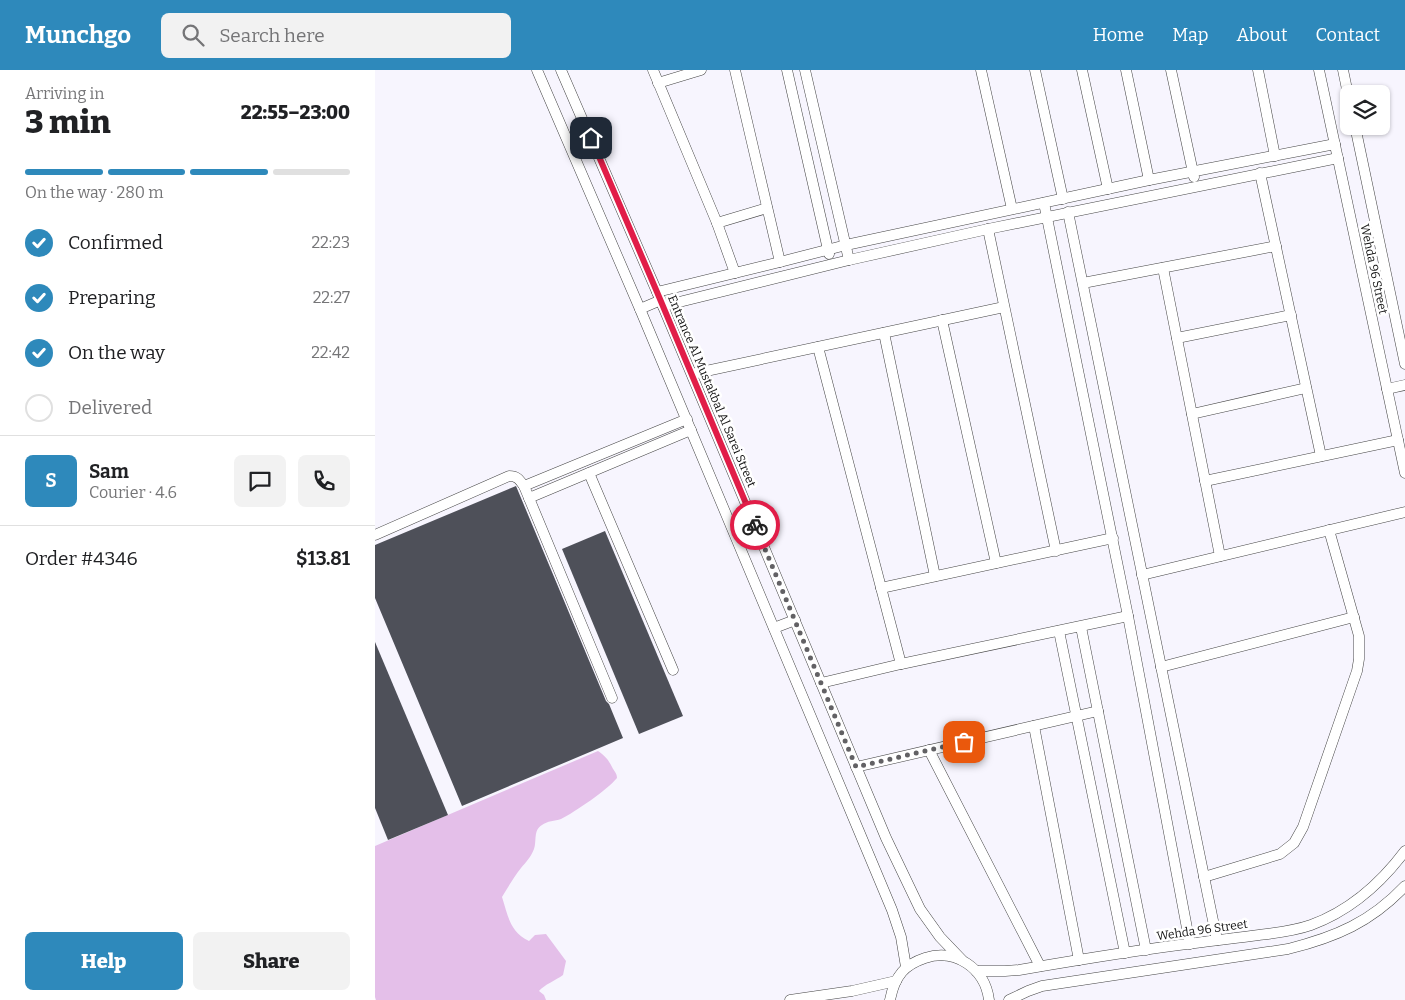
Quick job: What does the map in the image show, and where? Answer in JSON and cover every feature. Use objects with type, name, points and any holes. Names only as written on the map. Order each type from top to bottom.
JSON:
[{"type":"street","points":[[537,70],[687,419],[892,910],[901,937],[906,967]]},
{"type":"street","name":"Entrance Al Mustakbal Al Sarei Street","points":[[561,70],[692,374],[886,838],[920,910],[940,937],[962,960],[976,970]]},
{"type":"street","points":[[653,70],[717,224],[735,273]]},
{"type":"street","points":[[735,70],[780,262]]},
{"type":"street","points":[[787,70],[831,264]]},
{"type":"street","points":[[805,70],[849,260]]},
{"type":"street","points":[[981,70],[1012,209]]},
{"type":"street","points":[[1035,70],[1063,198]]},
{"type":"street","points":[[1082,70],[1108,189]]},
{"type":"street","points":[[1126,70],[1149,180]]},
{"type":"street","points":[[1171,70],[1196,187]]},
{"type":"street","points":[[1258,70],[1275,156]]},
{"type":"street","name":"Wehda 96 Street","points":[[1319,70],[1405,474]]},
{"type":"street","points":[[1343,70],[1346,85]]},
{"type":"street","points":[[658,83],[695,71]]},
{"type":"street","points":[[802,135],[819,131]]},
{"type":"street","name":"Wehda 96 Street","points":[[1357,135],[1405,364]]},
{"type":"street","points":[[640,309],[660,299],[735,273],[827,249],[1149,180],[1335,144]]},
{"type":"street","points":[[660,299],[831,264],[988,228],[1338,158]]},
{"type":"street","points":[[1260,173],[1321,456]]},
{"type":"street","points":[[1044,203],[1113,538],[1190,944]]},
{"type":"street","points":[[717,224],[767,208]]},
{"type":"street","points":[[1068,212],[1217,940]]},
{"type":"street","points":[[988,228],[1056,551]]},
{"type":"street","points":[[1083,283],[1276,246]]},
{"type":"street","points":[[1163,268],[1220,556]]},
{"type":"street","points":[[692,374],[1004,307]]},
{"type":"street","points":[[1177,338],[1291,315]]},
{"type":"street","points":[[942,320],[997,563]]},
{"type":"street","points":[[884,333],[935,576]]},
{"type":"street","points":[[819,347],[901,664]]},
{"type":"street","points":[[1387,389],[1405,385]]},
{"type":"street","points":[[1192,414],[1306,388]]},
{"type":"street","points":[[524,486],[687,419]]},
{"type":"street","points":[[529,498],[691,430]]},
{"type":"street","points":[[1205,481],[1398,440]]},
{"type":"street","points":[[589,473],[673,670]]},
{"type":"street","points":[[375,535],[509,476],[518,478],[524,486],[612,698]]},
{"type":"street","points":[[1142,575],[1405,512]]},
{"type":"street","points":[[1204,877],[1280,854],[1299,836],[1357,671],[1360,647],[1354,617],[1329,530]]},
{"type":"street","points":[[881,588],[1113,538]]},
{"type":"street","points":[[821,684],[901,664],[1128,616]]},
{"type":"street","points":[[1161,667],[1354,617]]},
{"type":"street","points":[[774,628],[795,620]]},
{"type":"street","points":[[1081,627],[1146,950]]},
{"type":"street","points":[[1059,631],[1125,954]]},
{"type":"street","points":[[856,767],[1098,711]]},
{"type":"street","points":[[1034,726],[1079,960]]},
{"type":"street","points":[[929,750],[1040,966]]},
{"type":"street","name":"Wehda 96 Street","points":[[976,970],[1005,972],[1146,950],[1285,932],[1310,925],[1328,917],[1359,898],[1378,882],[1405,851]]},
{"type":"street","points":[[1009,1000],[1028,990],[1042,986],[1288,949],[1317,942],[1345,931],[1371,916],[1405,886]]},
{"type":"street","points":[[890,1000],[896,981],[906,967],[921,959],[937,956],[954,956],[962,960]]},
{"type":"street","points":[[976,970],[986,986],[989,1000]]},
{"type":"street","points":[[790,1000],[853,991],[896,981]]},
{"type":"shaded area","points":[[598,751],[608,760],[617,778],[599,794],[574,811],[561,819],[539,827],[531,855],[502,897],[508,917],[518,933],[529,941],[535,935],[546,934],[566,961],[563,975],[539,991],[546,1000],[376,1000],[375,846]]},
{"type":"building","points":[[516,486],[623,738],[462,806],[375,598],[375,545]]},
{"type":"building","points":[[605,531],[683,716],[639,734],[562,549]]},
{"type":"building","points":[[375,642],[448,815],[388,840],[375,808]]},
{"type":"way so far","points":[[755,525],[856,767],[964,742]]},
{"type":"route","points":[[591,138],[755,525]]}]
